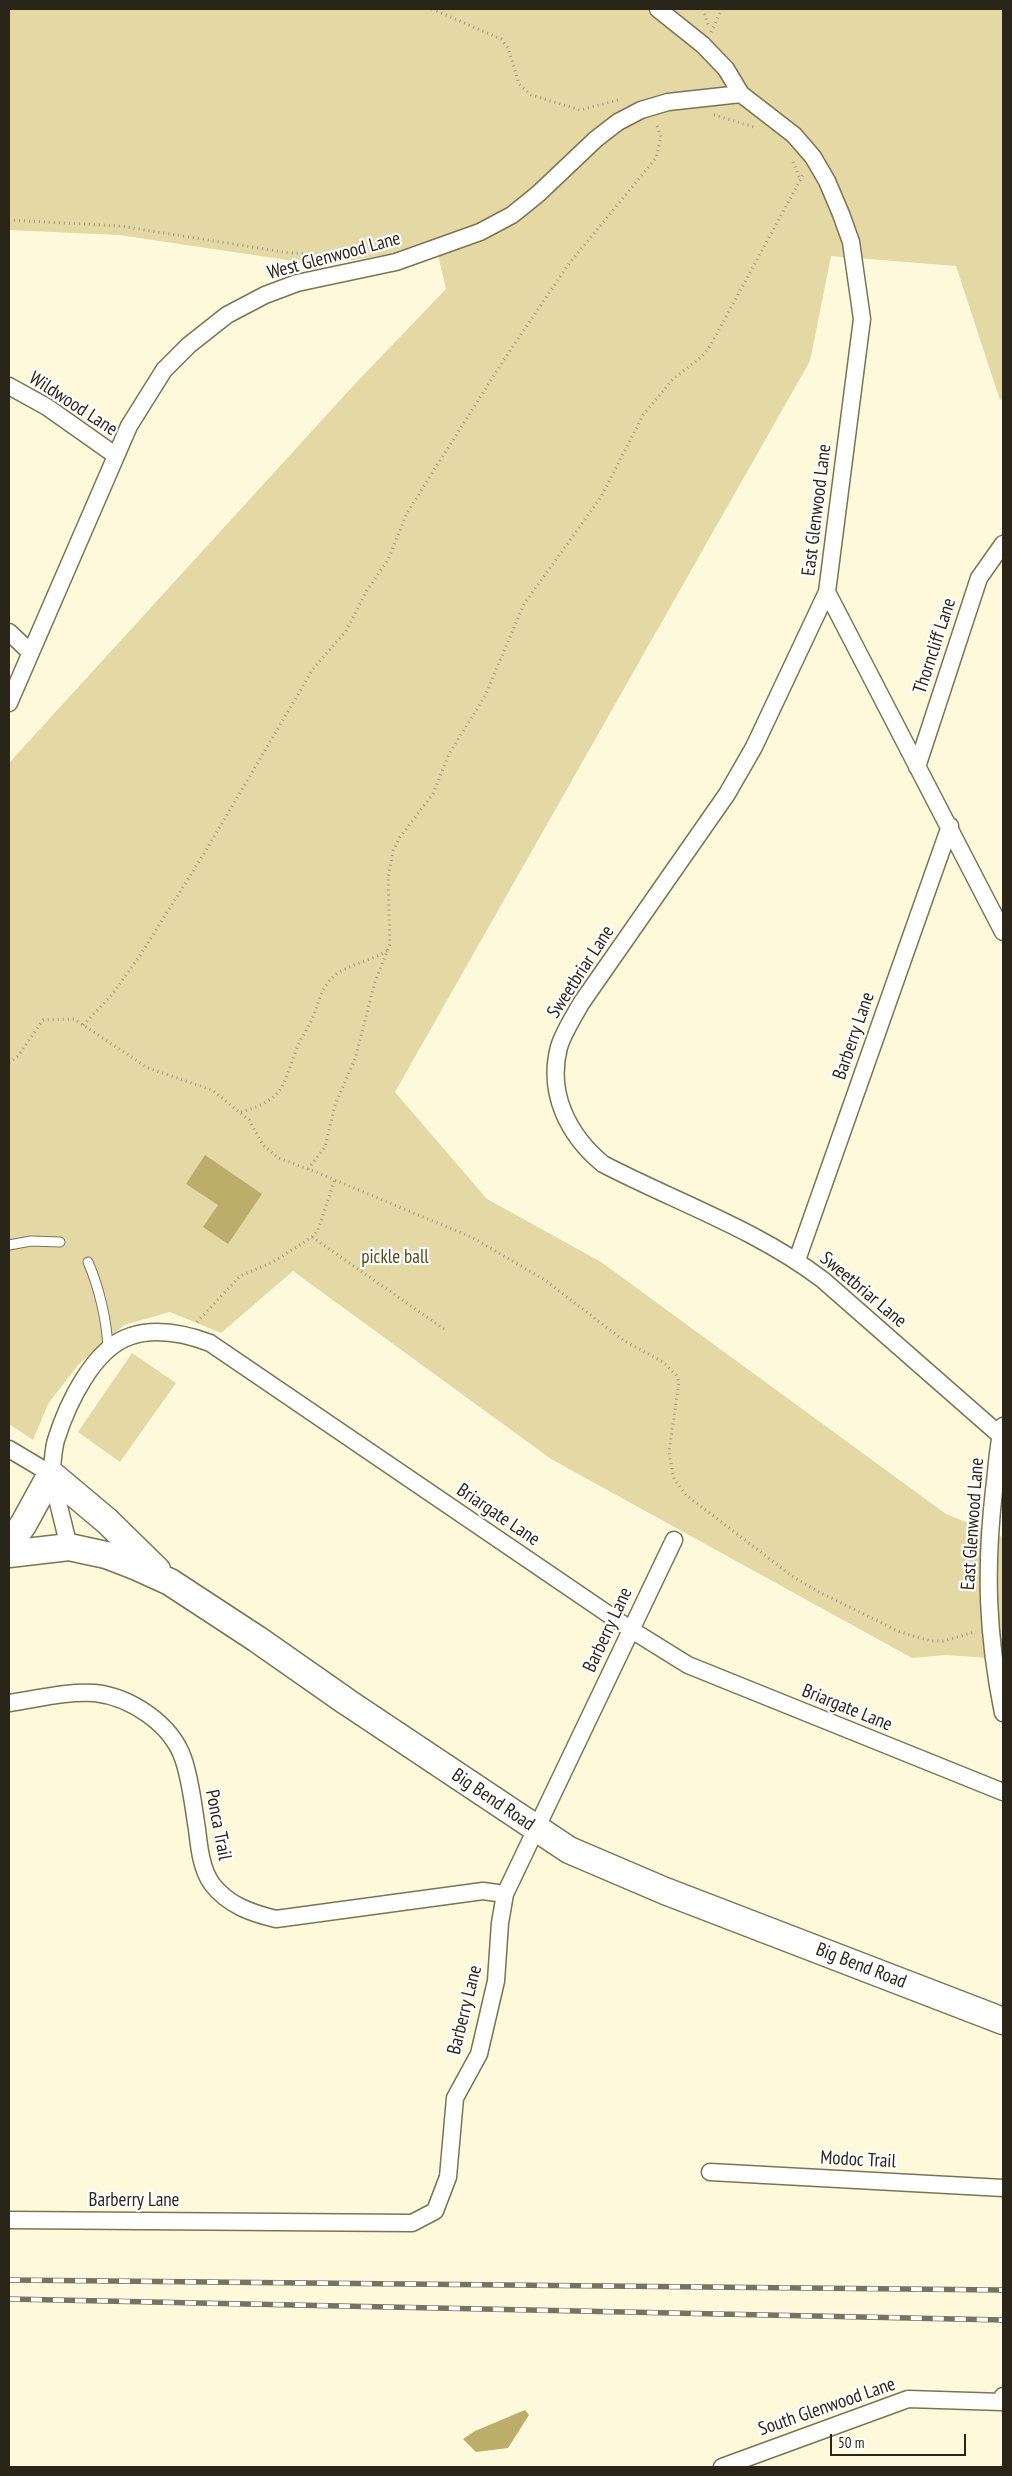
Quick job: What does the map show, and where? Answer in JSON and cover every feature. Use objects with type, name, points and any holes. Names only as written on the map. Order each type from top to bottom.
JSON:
[{"type":"main road","points":[[9,1544],[23,1525],[51,1474],[107,1521],[170,1582]]},
{"type":"main road","name":"Big Bend Road","points":[[9,1554],[69,1547],[106,1555],[170,1582],[569,1850],[640,1881],[1003,2021]]},
{"type":"street","points":[[658,9],[703,45],[726,69],[741,94]]},
{"type":"street","name":"West Glenwood Lane","points":[[9,703],[115,455],[140,405],[164,370],[189,345],[227,315],[265,295],[297,283],[396,262],[480,232],[512,214],[538,194],[596,139],[618,122],[649,115],[668,102],[741,94]]},
{"type":"street","name":"East Glenwood Lane","points":[[741,94],[794,135],[813,157],[827,181],[851,242],[862,319],[827,592],[917,767],[950,826],[1003,932]]},
{"type":"street","name":"Wildwood Lane","points":[[9,386],[48,407],[115,455]]},
{"type":"street","name":"Thorncliff Lane","points":[[917,767],[978,578],[1003,544]]},
{"type":"street","name":"Sweetbriar Lane","points":[[827,592],[754,747],[727,794],[582,1002],[560,1046],[555,1070],[561,1108],[571,1130],[585,1149],[603,1164],[747,1232],[797,1260],[1002,1431]]},
{"type":"street","points":[[9,632],[30,652]]},
{"type":"street","name":"Barberry Lane","points":[[797,1260],[950,826]]},
{"type":"street","name":"Briargate Lane","points":[[51,1474],[56,1441],[75,1394],[108,1349],[130,1336],[150,1333],[191,1336],[210,1343],[630,1630],[688,1665],[1003,1792]]},
{"type":"street","name":"East Glenwood Lane","points":[[1002,1431],[988,1545],[989,1631],[1003,1713]]},
{"type":"street","points":[[9,1449],[51,1474],[69,1547]]},
{"type":"street","name":"Barberry Lane","points":[[9,2220],[412,2223],[435,2211],[448,2177],[455,2098],[478,2054],[496,1981],[500,1923],[505,1894],[674,1540]]},
{"type":"street","name":"Ponca Trail","points":[[9,1702],[80,1692],[98,1693],[116,1698],[151,1715],[161,1724],[182,1756],[190,1787],[201,1858],[210,1882],[227,1900],[251,1913],[276,1919],[483,1891],[505,1894]]},
{"type":"street","name":"Modoc Trail","points":[[710,2172],[1003,2188]]},
{"type":"street","name":"South Glenwood Lane","points":[[722,2467],[908,2399],[1002,2402],[1003,2396]]},
{"type":"lane","points":[[9,1245],[38,1240],[60,1242]]},
{"type":"lane","points":[[88,1262],[107,1336],[108,1349]]},
{"type":"path","points":[[83,1025],[117,988],[139,957],[205,852],[313,669],[346,631],[366,590],[388,560],[407,513],[503,361],[568,265],[656,158],[661,137],[649,115],[628,99],[594,108],[574,110],[531,95],[518,84],[508,48],[501,39],[432,9]]},
{"type":"path","points":[[703,9],[710,33],[722,9]]},
{"type":"path","points":[[711,114],[741,122],[760,130]]},
{"type":"path","points":[[649,115],[663,118]]},
{"type":"path","points":[[789,154],[800,180]]},
{"type":"path","points":[[308,1169],[325,1147],[334,1105],[355,1059],[375,982],[388,950],[391,929],[388,878],[393,851],[400,836],[433,794],[449,754],[485,696],[524,604],[601,497],[643,415],[673,379],[709,348],[813,157]]},
{"type":"path","points":[[9,220],[120,226],[290,253],[348,255]]},
{"type":"path","points":[[241,1112],[264,1104],[276,1094],[287,1080],[300,1041],[330,980],[343,970],[373,959],[388,950]]},
{"type":"path","points":[[9,1063],[18,1056],[43,1020],[74,1020],[148,1068],[212,1090],[241,1112],[256,1129],[263,1145],[269,1152],[289,1164],[335,1179],[474,1238],[509,1258],[545,1280],[623,1340],[663,1362],[676,1376],[679,1382],[669,1452],[674,1480],[686,1496],[770,1561],[819,1592],[914,1638],[943,1641],[967,1633],[989,1631]]},
{"type":"path","points":[[191,1336],[194,1325],[234,1280],[281,1258],[312,1238],[318,1230],[335,1179]]},
{"type":"path","points":[[312,1238],[444,1329]]},
{"type":"green space","name":"pickle ball","points":[[9,9],[1003,9],[1003,399],[1000,400],[956,266],[831,256],[810,361],[395,1092],[487,1199],[601,1262],[946,1514],[1003,1537],[1003,1659],[946,1655],[912,1658],[551,1459],[293,1271],[221,1333],[170,1312],[124,1325],[78,1365],[48,1404],[33,1440],[9,1424],[9,763],[353,386],[446,289],[435,242],[401,252],[354,260],[301,262],[119,235],[9,230]]},
{"type":"green space","points":[[132,1353],[176,1383],[120,1462],[78,1432]]},
{"type":"shaded area","points":[[205,1155],[262,1194],[228,1244],[203,1227],[218,1205],[186,1184]]},
{"type":"shaded area","points":[[525,2410],[529,2415],[508,2448],[476,2452],[463,2439],[475,2431]]},
{"type":"railway","points":[[9,2280],[1003,2290]]},
{"type":"railway","points":[[9,2299],[1003,2320]]}]
